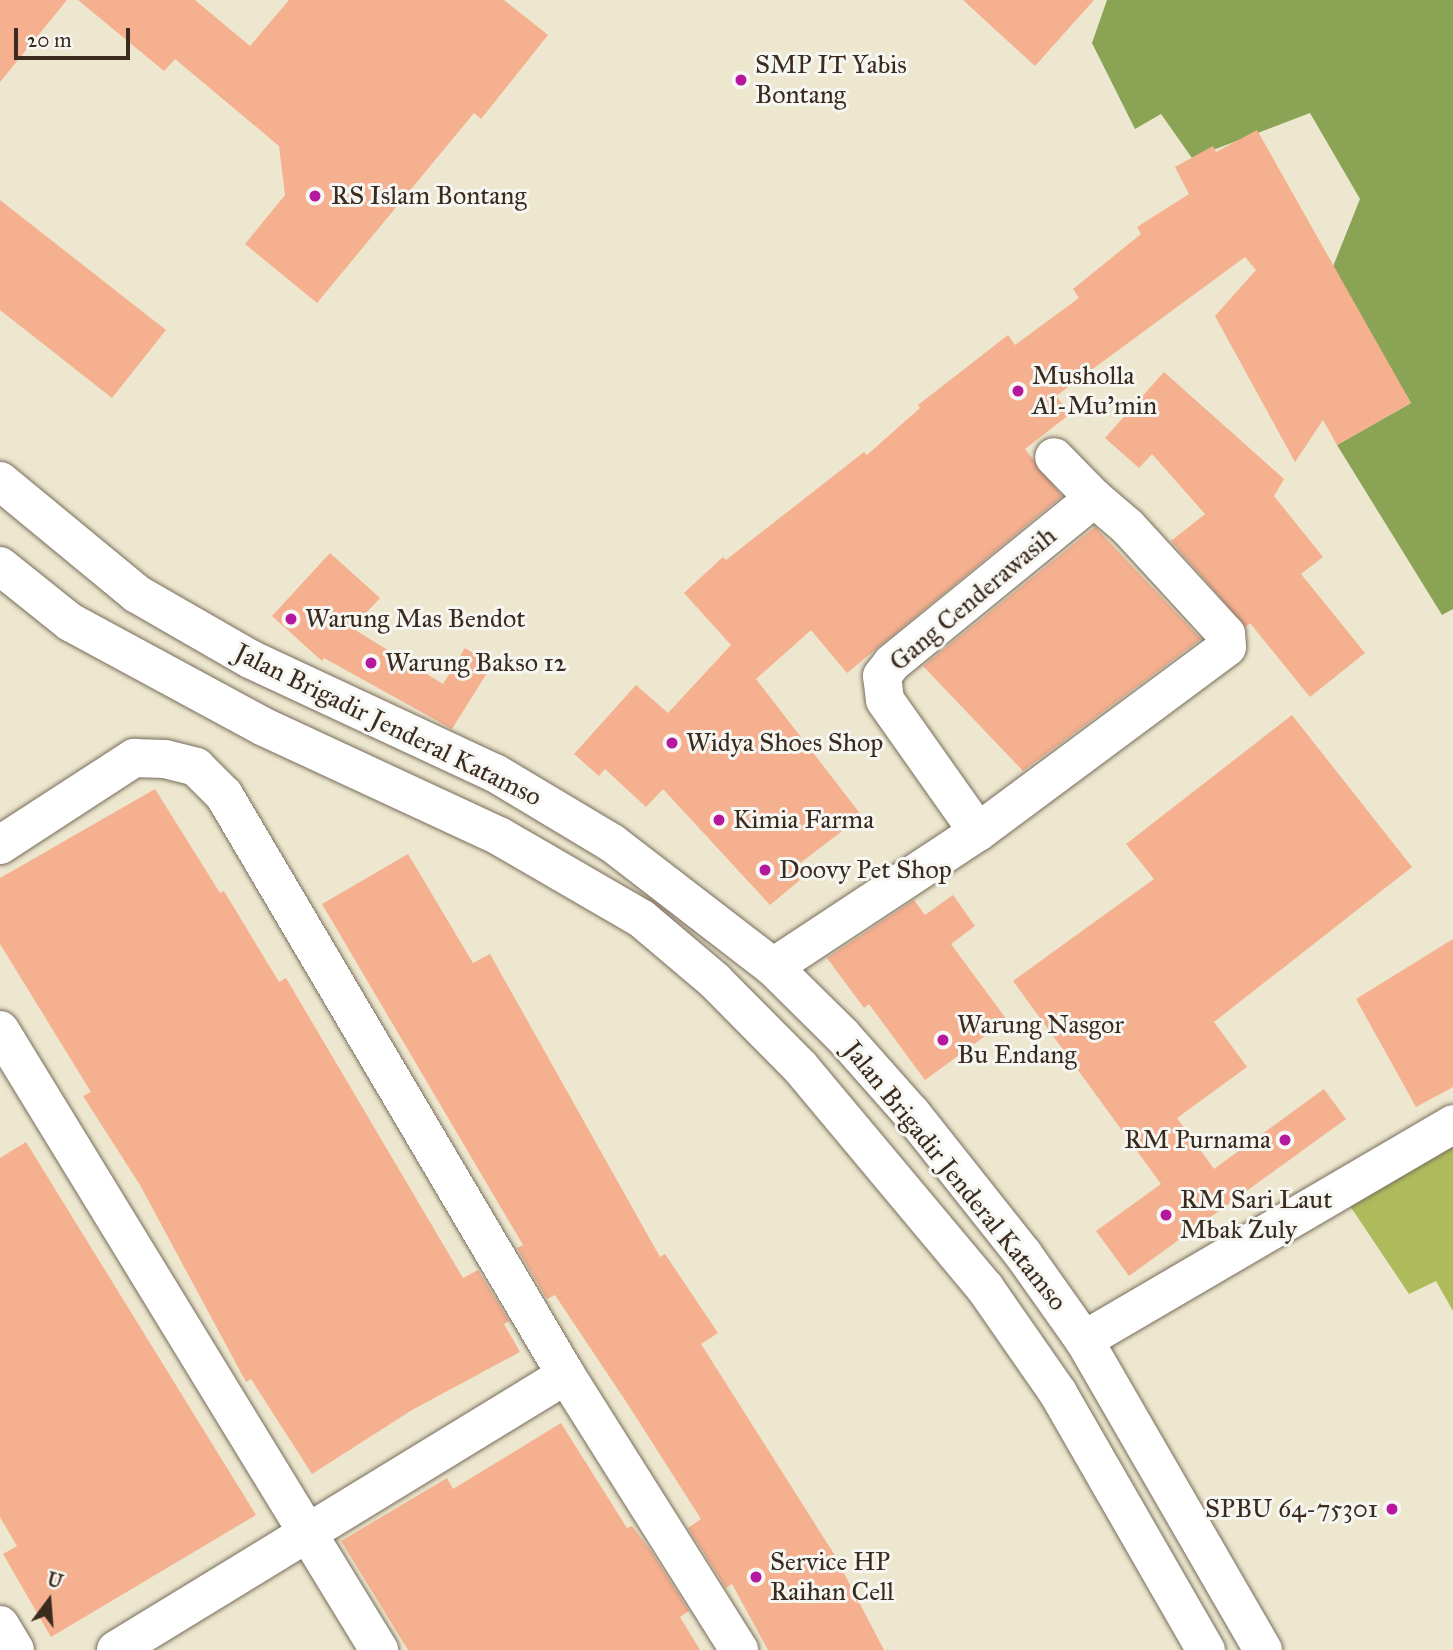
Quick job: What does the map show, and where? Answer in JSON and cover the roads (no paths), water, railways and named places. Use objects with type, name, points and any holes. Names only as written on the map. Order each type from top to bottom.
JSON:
[{"type":"street","points":[[773,967],[978,832],[1227,647],[1227,634],[1128,527],[1094,498],[1054,457]]},
{"type":"street","name":"Jalan Brigadir Jenderal Katamso","points":[[0,481],[137,594],[250,659],[495,773],[612,843],[773,967],[842,1035],[912,1114],[1084,1340],[1263,1650]]},
{"type":"street","name":"Gang Cenderawasih","points":[[978,832],[885,700],[882,676],[892,663],[1094,498]]},
{"type":"street","name":"Jalan Brigadir Jenderal Katamso","points":[[0,566],[70,622],[262,726],[499,836],[642,919],[715,981],[869,1146],[985,1288],[1058,1393],[1206,1650]]},
{"type":"street","points":[[0,845],[134,758],[165,759],[196,768],[223,795],[566,1375],[739,1650]]},
{"type":"street","points":[[0,1030],[379,1650]]},
{"type":"street","points":[[869,1146],[912,1114]]},
{"type":"street","points":[[1084,1340],[1453,1124]]},
{"type":"street","points":[[922,1213],[968,1185]]},
{"type":"street","points":[[116,1650],[566,1375]]},
{"type":"street","points":[[0,1625],[15,1650]]},
{"type":"place","name":"SMP IT Yabis Bontang","points":[[741,80]]},
{"type":"place","name":"RS Islam Bontang","points":[[315,196]]},
{"type":"place","name":"Musholla Al-Mu'min","points":[[1018,391]]},
{"type":"place","name":"Warung Mas Bendot","points":[[291,619]]},
{"type":"place","name":"Warung Bakso 12","points":[[371,663]]},
{"type":"place","name":"Widya Shoes Shop","points":[[672,743]]},
{"type":"place","name":"Kimia Farma","points":[[719,820]]},
{"type":"place","name":"Doovy Pet Shop","points":[[765,870]]},
{"type":"place","name":"Warung Nasgor Bu Endang","points":[[943,1040]]},
{"type":"place","name":"RM Purnama","points":[[1285,1140]]},
{"type":"place","name":"RM Sari Laut Mbak Zuly","points":[[1166,1215]]},
{"type":"place","name":"SPBU 64-75301","points":[[1392,1509]]},
{"type":"place","name":"Service HP Raihan Cell","points":[[756,1577]]}]
